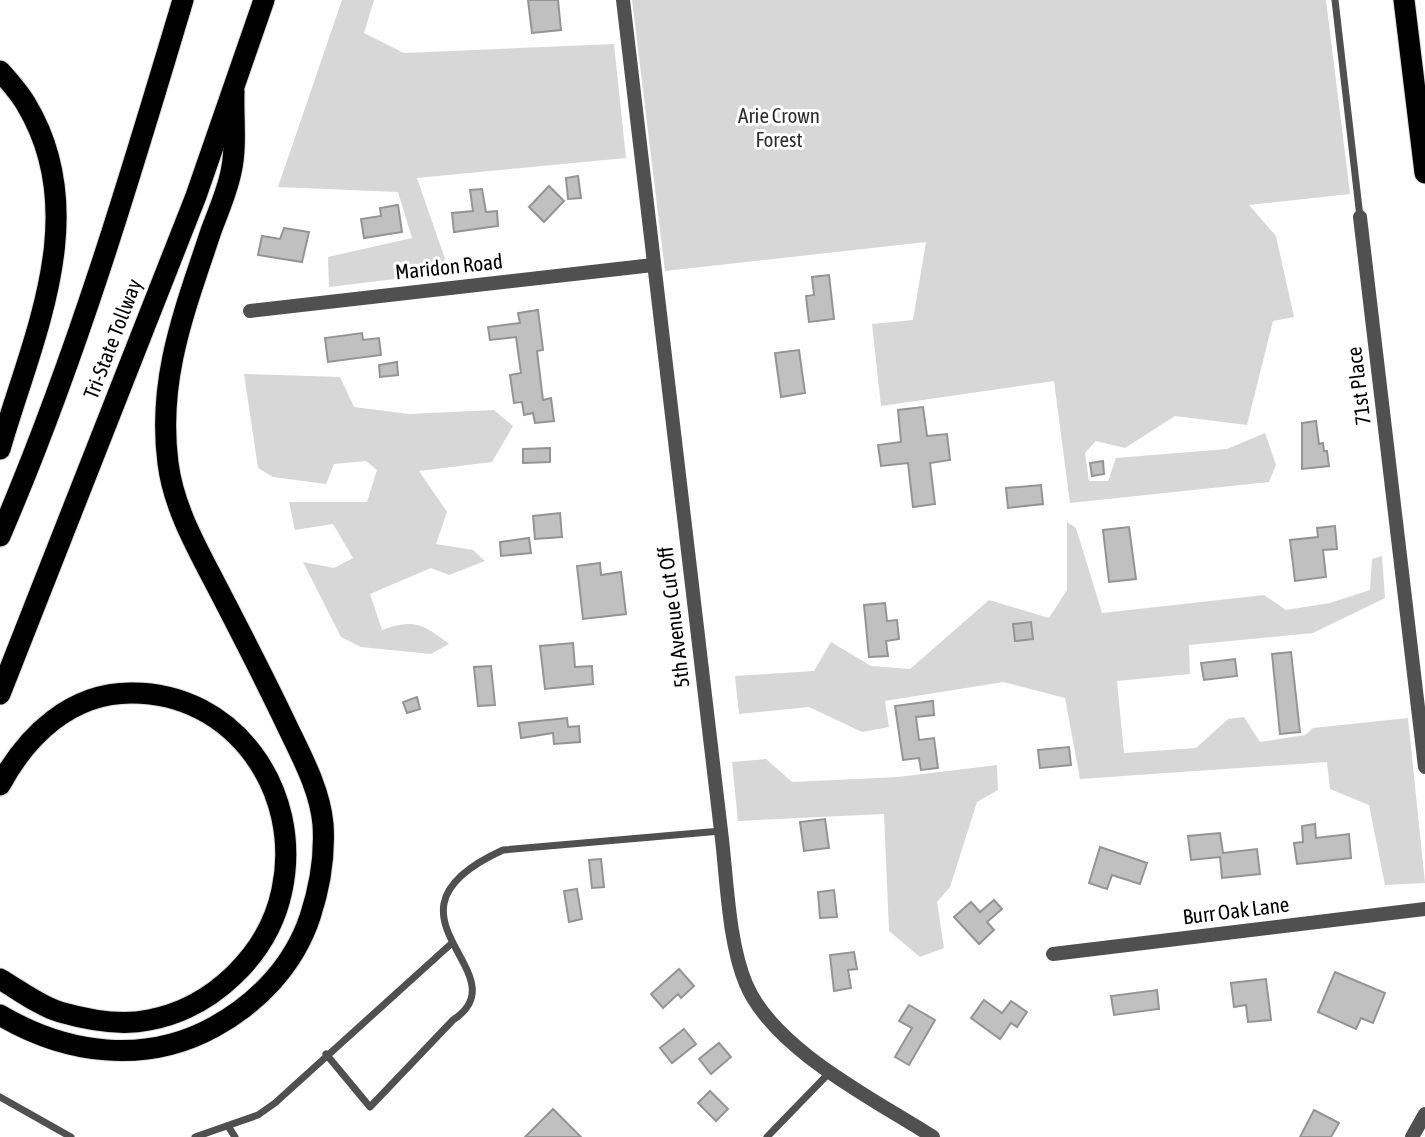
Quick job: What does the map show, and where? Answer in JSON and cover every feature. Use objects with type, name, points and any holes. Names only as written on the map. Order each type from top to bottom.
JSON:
[{"type":"highway","name":"Tri-State Tollway","points":[[0,536],[26,475],[117,219],[183,0]]},
{"type":"highway","name":"Tri-State Tollway","points":[[0,694],[196,196],[264,0]]},
{"type":"highway","points":[[1404,0],[1425,173]]},
{"type":"highway","points":[[0,71],[27,104],[50,162],[57,208],[57,243],[41,314],[0,449]]},
{"type":"highway","points":[[0,1015],[52,1041],[93,1050],[128,1052],[167,1047],[203,1033],[233,1017],[264,992],[289,960],[306,930],[317,897],[323,858],[323,821],[311,776],[191,538],[168,465],[165,421],[168,372],[175,337],[232,170],[234,90]]},
{"type":"highway","points":[[0,785],[38,730],[75,706],[121,693],[164,695],[210,712],[235,731],[252,750],[273,787],[282,820],[285,858],[282,890],[269,929],[256,949],[235,974],[208,997],[180,1011],[149,1021],[116,1023],[92,1019],[58,1012],[0,979]]},
{"type":"street","name":"5th Avenue Cut Off","points":[[623,0],[736,949],[745,981],[760,1011],[831,1071],[933,1137]]},
{"type":"street","name":"71st Place","points":[[1360,217],[1425,767]]},
{"type":"street","name":"Maridon Road","points":[[250,311],[653,265]]},
{"type":"street","name":"Burr Oak Lane","points":[[1053,954],[1425,909]]},
{"type":"street","points":[[1412,1137],[1425,1114]]},
{"type":"lane","name":"71st Place","points":[[1335,0],[1360,217]]},
{"type":"lane","points":[[326,1054],[370,1107],[453,1020],[468,1010],[475,993],[470,972],[442,920],[442,906],[455,885],[477,864],[503,850],[721,831]]},
{"type":"lane","points":[[195,1137],[258,1115],[452,943]]},
{"type":"lane","points":[[767,1137],[831,1071]]},
{"type":"lane","points":[[0,1097],[71,1137]]},
{"type":"lane","points":[[228,1126],[235,1137]]},
{"type":"green space","points":[[342,0],[374,0],[364,33],[404,53],[614,44],[626,158],[417,178],[445,259],[436,274],[329,287],[328,257],[412,238],[398,192],[278,187]]},
{"type":"green space","name":"Arie Crown Forest","points":[[632,0],[1326,0],[1350,194],[1249,205],[1276,236],[1294,317],[1273,321],[1247,425],[1175,416],[1125,448],[1096,441],[1085,453],[1089,481],[1108,481],[1116,458],[1227,449],[1265,433],[1276,465],[1269,482],[1070,503],[1054,381],[881,406],[872,324],[913,320],[926,242],[665,271]]},
{"type":"green space","points":[[244,374],[340,377],[354,407],[409,414],[494,410],[513,426],[492,462],[419,471],[447,512],[436,544],[473,550],[485,561],[449,575],[431,568],[370,594],[382,630],[402,625],[417,625],[432,631],[449,644],[431,654],[361,647],[341,637],[303,562],[334,568],[353,558],[333,524],[295,530],[289,502],[367,502],[377,470],[366,461],[334,464],[326,484],[273,477],[258,468]]},
{"type":"green space","points":[[1067,522],[1076,528],[1102,613],[1264,595],[1286,610],[1330,603],[1370,590],[1372,559],[1382,556],[1385,598],[1313,633],[1189,645],[1190,674],[1117,681],[1124,753],[1196,748],[1228,719],[1244,717],[1260,742],[1305,735],[1313,728],[1408,718],[1425,883],[1385,885],[1369,805],[1330,789],[1327,762],[1080,779],[1065,698],[1003,682],[885,701],[889,727],[862,732],[809,707],[739,714],[735,676],[814,671],[831,642],[871,666],[910,669],[989,600],[1049,618],[1067,590]]},
{"type":"green space","points":[[766,759],[792,782],[898,777],[997,765],[998,790],[977,802],[950,887],[937,902],[944,948],[920,957],[889,931],[884,814],[738,821],[732,762]]},
{"type":"building","points":[[528,0],[558,0],[561,30],[532,33]]},
{"type":"building","points":[[578,176],[581,198],[568,199],[566,178]]},
{"type":"building","points":[[549,186],[564,201],[544,222],[529,207]]},
{"type":"building","points":[[482,189],[486,212],[497,211],[498,226],[454,232],[452,213],[473,211],[470,190]]},
{"type":"building","points":[[398,205],[402,232],[364,238],[361,219],[381,216],[380,208]]},
{"type":"building","points":[[284,228],[309,232],[302,262],[258,255],[262,236],[280,239]]},
{"type":"building","points":[[829,275],[834,319],[809,322],[806,296],[814,295],[812,277]]},
{"type":"building","points":[[538,310],[543,350],[537,351],[543,400],[551,398],[554,421],[535,423],[533,413],[524,415],[522,402],[514,403],[510,375],[521,373],[516,337],[490,340],[488,327],[520,323],[518,313]]},
{"type":"building","points":[[362,333],[363,340],[379,338],[381,355],[328,362],[325,338]]},
{"type":"building","points":[[799,350],[805,393],[781,397],[775,353]]},
{"type":"building","points":[[397,362],[398,375],[380,377],[379,365]]},
{"type":"building","points":[[923,407],[927,436],[947,434],[950,460],[930,463],[935,504],[913,507],[908,463],[881,466],[878,445],[901,442],[898,410]]},
{"type":"building","points":[[1316,421],[1319,444],[1323,443],[1324,451],[1327,451],[1329,466],[1302,469],[1302,423]]},
{"type":"building","points":[[550,448],[550,462],[523,463],[523,449]]},
{"type":"building","points":[[1103,461],[1104,474],[1092,476],[1090,463]]},
{"type":"building","points":[[1041,485],[1043,504],[1008,508],[1006,488]]},
{"type":"building","points":[[560,513],[562,537],[535,539],[533,516]]},
{"type":"building","points":[[1335,526],[1337,549],[1323,550],[1326,577],[1295,581],[1290,540],[1318,537],[1317,528]]},
{"type":"building","points":[[1129,527],[1136,579],[1109,582],[1103,530]]},
{"type":"building","points":[[529,538],[531,553],[501,556],[500,542]]},
{"type":"building","points":[[600,563],[601,575],[621,572],[626,614],[583,619],[577,566]]},
{"type":"building","points":[[885,603],[887,621],[897,620],[899,639],[886,641],[888,656],[869,657],[864,605]]},
{"type":"building","points":[[1031,622],[1033,639],[1015,641],[1013,624]]},
{"type":"building","points":[[573,643],[575,667],[592,666],[593,684],[545,689],[540,646]]},
{"type":"building","points":[[1291,652],[1300,732],[1280,734],[1272,654]]},
{"type":"building","points":[[1235,659],[1237,676],[1204,680],[1201,663]]},
{"type":"building","points":[[491,666],[495,705],[478,706],[474,667]]},
{"type":"building","points":[[417,697],[420,709],[407,713],[403,702]]},
{"type":"building","points":[[933,701],[934,715],[916,717],[919,740],[934,738],[938,768],[921,770],[919,758],[903,760],[895,706]]},
{"type":"building","points":[[567,718],[568,727],[579,726],[580,742],[554,744],[553,733],[521,738],[519,723]]},
{"type":"building","points":[[1069,747],[1071,765],[1040,768],[1038,750]]},
{"type":"building","points":[[825,819],[829,848],[804,851],[800,822]]},
{"type":"building","points":[[1315,824],[1316,838],[1349,834],[1351,858],[1297,864],[1294,843],[1303,842],[1302,826]]},
{"type":"building","points":[[1220,833],[1223,853],[1257,849],[1260,874],[1222,878],[1220,857],[1191,860],[1188,836]]},
{"type":"building","points":[[1100,847],[1147,863],[1140,884],[1112,875],[1107,889],[1089,883]]},
{"type":"building","points":[[601,859],[604,887],[592,888],[589,860]]},
{"type":"building","points":[[577,889],[582,919],[569,922],[564,891]]},
{"type":"building","points":[[834,890],[837,917],[820,918],[818,892]]},
{"type":"building","points":[[994,900],[1002,909],[987,922],[994,930],[979,944],[954,917],[971,902],[980,912]]},
{"type":"building","points":[[854,952],[857,969],[848,970],[851,988],[834,991],[830,955]]},
{"type":"building","points":[[679,969],[694,986],[681,998],[678,994],[663,1008],[651,994]]},
{"type":"building","points":[[1335,972],[1385,993],[1373,1023],[1361,1018],[1356,1029],[1318,1012]]},
{"type":"building","points":[[1266,979],[1271,1020],[1248,1022],[1246,1005],[1234,1007],[1231,983]]},
{"type":"building","points":[[1157,990],[1159,1009],[1114,1015],[1111,996]]},
{"type":"building","points":[[984,1000],[1002,1013],[1011,1001],[1027,1012],[1017,1027],[1011,1023],[1000,1039],[971,1018]]},
{"type":"building","points":[[909,1005],[935,1020],[909,1065],[895,1057],[912,1028],[899,1021]]},
{"type":"building","points":[[684,1029],[696,1044],[672,1063],[660,1048]]},
{"type":"building","points":[[719,1043],[731,1057],[711,1074],[699,1059]]},
{"type":"building","points":[[710,1091],[728,1109],[716,1121],[698,1103]]},
{"type":"building","points":[[553,1109],[581,1137],[525,1137]]},
{"type":"building","points":[[1314,1110],[1339,1123],[1331,1137],[1300,1137]]}]
